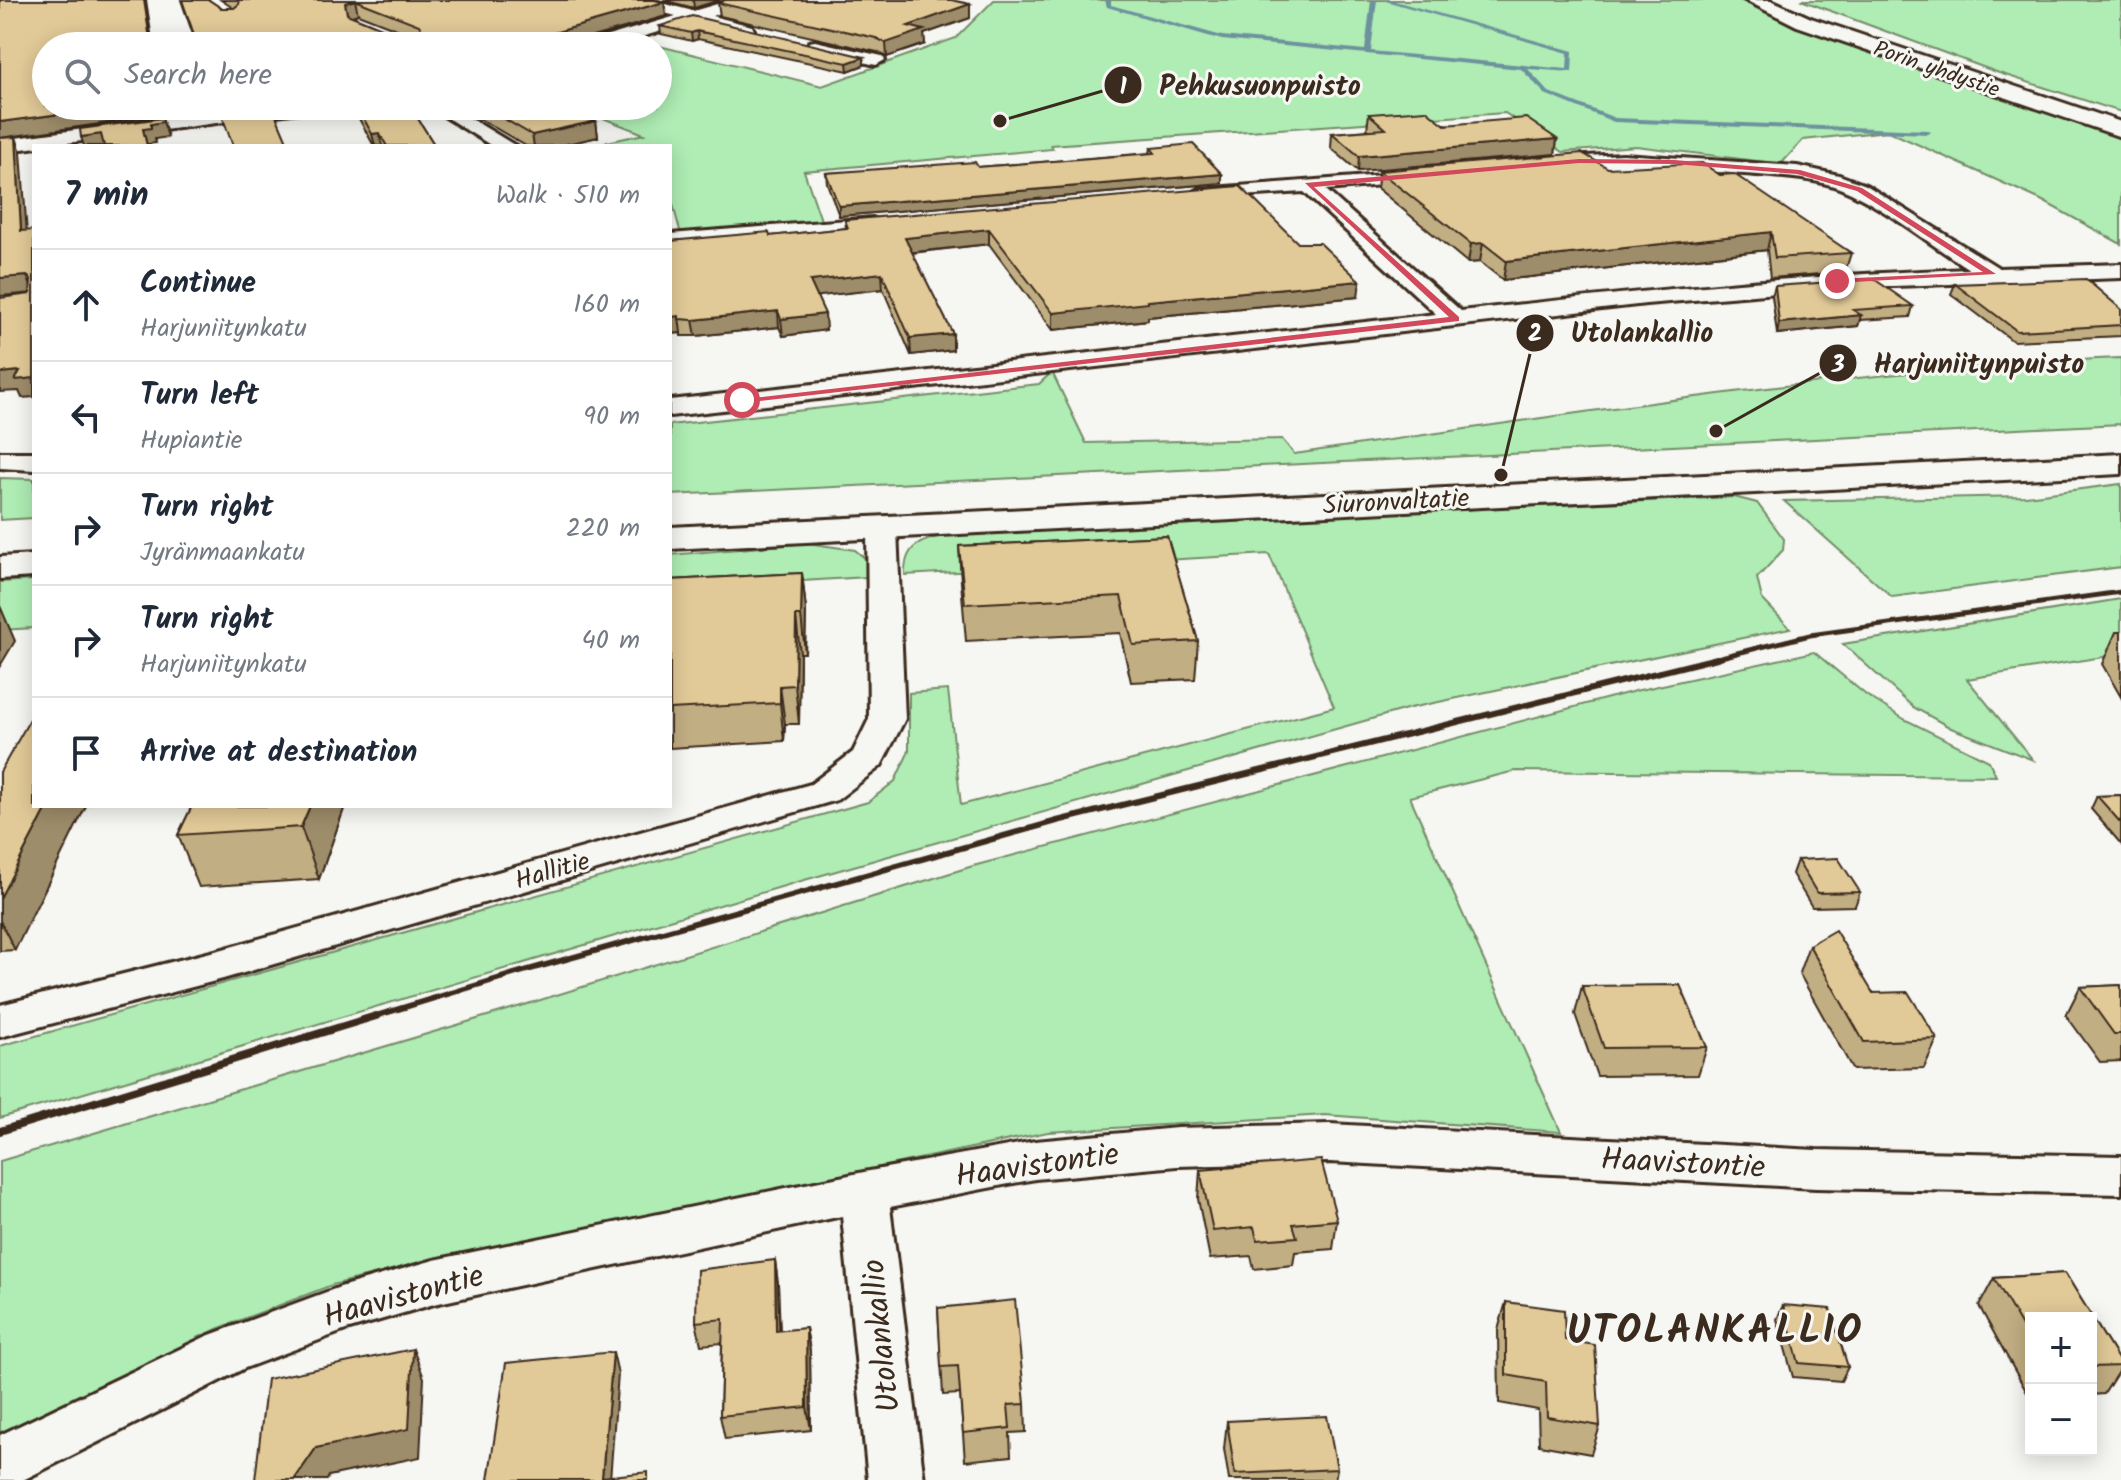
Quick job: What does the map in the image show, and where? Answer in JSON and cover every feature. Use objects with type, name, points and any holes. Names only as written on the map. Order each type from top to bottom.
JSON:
[{"type":"main road","name":"Porin yhdystie","points":[[1755,0],[1819,27],[2121,130]]},
{"type":"main road","name":"Siuronvaltatie","points":[[672,538],[2121,464]]},
{"type":"main road","points":[[0,568],[32,566]]},
{"type":"street","points":[[632,0],[761,34]]},
{"type":"street","points":[[641,32],[748,0]]},
{"type":"street","points":[[804,44],[876,60]]},
{"type":"street","points":[[0,146],[167,120]]},
{"type":"street","points":[[186,120],[188,144]]},
{"type":"street","points":[[461,120],[503,144]]},
{"type":"street","points":[[1532,165],[1594,161],[1674,162],[1797,172],[1832,179],[1859,189],[1992,274]]},
{"type":"street","points":[[1182,197],[1454,172]]},
{"type":"street","points":[[1308,185],[1456,319]]},
{"type":"street","points":[[672,241],[889,224]]},
{"type":"street","points":[[672,408],[1646,297],[1837,281],[2121,271]]},
{"type":"street","points":[[0,460],[32,461]]},
{"type":"street","name":"Hallitie","points":[[0,1021],[223,964],[824,792],[868,758],[887,719],[882,529]]},
{"type":"street","name":"Haavistontie","points":[[0,1463],[226,1352],[340,1309],[434,1282],[864,1192],[1035,1160],[1177,1147],[1330,1143],[1816,1169],[2121,1175]]},
{"type":"street","name":"Utolankallio","points":[[864,1192],[896,1480]]},
{"type":"green space","points":[[994,0],[1739,0],[1918,70],[2121,137],[2121,244],[2041,200],[1888,131],[1803,140],[1781,164],[1636,146],[1563,152],[1505,113],[1051,145],[1053,149],[804,171],[822,223],[682,238],[672,201],[672,144],[598,144],[644,134],[608,120],[672,120],[672,49],[822,86],[956,38]]},
{"type":"green space","points":[[1801,0],[2121,0],[2121,112],[1999,73]]},
{"type":"green space","points":[[2121,358],[2121,424],[672,495],[672,425],[1039,384],[1052,372],[1086,443],[1282,439],[1294,454],[1603,409],[1810,383]]},
{"type":"green space","points":[[0,478],[32,479],[32,518],[0,520]]},
{"type":"green space","points":[[2121,484],[2121,567],[1892,597],[1784,501],[2026,496]]},
{"type":"green space","points":[[1734,497],[1757,503],[1784,539],[1783,550],[1757,578],[1762,599],[1790,628],[1410,708],[801,881],[0,1118],[0,1046],[868,802],[895,781],[909,751],[909,693],[948,690],[961,805],[1334,707],[1269,554],[905,575],[906,563],[913,548],[927,540],[955,533]]},
{"type":"green space","points":[[807,543],[855,550],[867,560],[867,577],[672,589],[672,555]]},
{"type":"green space","points":[[32,580],[32,628],[0,630],[0,582]]},
{"type":"green space","points":[[2121,599],[2121,654],[1967,679],[2033,760],[1951,728],[1913,707],[1843,644]]},
{"type":"green space","points":[[1814,652],[1866,695],[1904,719],[1989,761],[1996,776],[1515,771],[1410,797],[1561,1132],[1325,1115],[1048,1132],[438,1259],[332,1285],[217,1329],[0,1437],[0,1161],[521,1006],[973,866],[1635,691]]},
{"type":"building","points":[[0,0],[144,0],[149,32],[32,32],[32,118],[0,122]]},
{"type":"building","points":[[182,0],[209,0],[221,8],[234,8],[239,4],[238,0],[355,0],[345,3],[347,14],[391,32],[193,32]]},
{"type":"building","points":[[355,0],[654,0],[664,2],[557,32],[423,32],[419,25]]},
{"type":"building","points":[[725,0],[951,0],[970,4],[908,26],[924,30],[886,43],[876,38],[718,3]]},
{"type":"building","points":[[692,16],[864,57],[847,63],[660,26]]},
{"type":"building","points":[[1426,110],[1445,125],[1526,118],[1557,139],[1359,156],[1332,133],[1386,129],[1369,114]]},
{"type":"building","points":[[147,120],[163,122],[143,129],[147,144],[104,144],[101,134],[81,137],[80,129]]},
{"type":"building","points":[[224,120],[278,120],[288,144],[232,144]]},
{"type":"building","points":[[364,120],[419,120],[434,144],[386,144],[379,133],[372,134]]},
{"type":"building","points":[[506,120],[596,121],[532,135]]},
{"type":"building","points":[[16,137],[21,231],[32,230],[32,378],[15,380],[20,371],[0,373],[0,298],[30,294],[31,279],[27,276],[0,278],[0,138]]},
{"type":"building","points":[[1193,144],[1222,174],[839,206],[826,173],[975,162],[978,167],[1155,153],[1151,148]]},
{"type":"building","points":[[1582,153],[1608,168],[1702,163],[1720,175],[1734,174],[1851,253],[1775,258],[1771,232],[1506,261],[1483,243],[1471,244],[1379,171]]},
{"type":"building","points":[[1240,186],[1298,243],[1320,243],[1360,281],[1053,313],[989,229],[905,238],[953,334],[910,338],[882,273],[810,281],[825,314],[781,319],[778,311],[693,320],[672,317],[672,241],[848,228],[845,220]]},
{"type":"building","points":[[1874,279],[1913,306],[1853,310],[1861,315],[1779,323],[1775,286]]},
{"type":"building","points":[[2086,279],[2121,309],[2121,325],[2017,331],[1955,284]]},
{"type":"building","points":[[1167,536],[1198,641],[1133,645],[1121,596],[965,604],[959,546]]},
{"type":"building","points":[[802,573],[801,616],[796,616],[795,685],[780,686],[780,703],[672,709],[672,580]]},
{"type":"building","points":[[32,716],[32,808],[47,808],[0,898],[0,772]]},
{"type":"building","points":[[2121,795],[2121,823],[2097,796]]},
{"type":"building","points":[[191,808],[309,808],[301,827],[178,835]]},
{"type":"building","points":[[1838,858],[1860,892],[1817,893],[1797,860]]},
{"type":"building","points":[[1835,930],[1873,993],[1908,992],[1937,1039],[1864,1042],[1809,945]]},
{"type":"building","points":[[1680,985],[1707,1047],[1604,1048],[1582,986]]},
{"type":"building","points":[[2121,985],[2121,1034],[2114,1034],[2080,987]]},
{"type":"building","points":[[1321,1160],[1337,1220],[1293,1224],[1297,1237],[1257,1240],[1254,1227],[1213,1231],[1200,1170]]},
{"type":"building","points":[[775,1260],[776,1331],[806,1328],[807,1407],[720,1416],[723,1319],[696,1322],[697,1270]]},
{"type":"building","points":[[2065,1273],[2089,1312],[2025,1312],[2025,1332],[1994,1278]]},
{"type":"building","points":[[1015,1300],[1025,1404],[1008,1405],[1010,1428],[963,1433],[958,1366],[941,1367],[938,1308]]},
{"type":"building","points":[[1506,1302],[1564,1310],[1565,1340],[1595,1345],[1600,1426],[1547,1417],[1546,1382],[1506,1375]]},
{"type":"building","points":[[1783,1305],[1830,1309],[1848,1367],[1799,1363]]},
{"type":"building","points":[[2097,1325],[2121,1364],[2097,1367]]},
{"type":"building","points":[[413,1349],[409,1429],[316,1448],[294,1480],[255,1480],[267,1379]]},
{"type":"building","points":[[613,1352],[602,1477],[648,1472],[648,1480],[488,1480],[506,1363]]},
{"type":"building","points":[[1327,1416],[1337,1469],[1235,1474],[1227,1421]]},
{"type":"waterway","points":[[1108,0],[1109,6],[1222,38],[1523,67]]},
{"type":"waterway","points":[[1368,52],[1374,0]]},
{"type":"waterway","points":[[1385,0],[1571,52],[1570,71],[1523,67]]},
{"type":"waterway","points":[[1523,67],[1547,93],[1614,120],[1928,132]]},
{"type":"railway","points":[[1709,660],[1810,635],[2121,592]]},
{"type":"railway","points":[[369,1018],[517,973],[1057,821],[1717,658]]},
{"type":"railway","points":[[0,1131],[376,1016]]},
{"type":"place","name":"Pehkusuonpuisto","points":[[1000,121]]},
{"type":"place","name":"Harjuniitynpuisto","points":[[1716,431]]},
{"type":"place","name":"Utolankallio","points":[[1501,475]]},
{"type":"district","name":"UTOLANKALLIO","points":[[1715,1329]]},
{"type":"route","points":[[742,400],[1456,319],[1308,185],[1579,161],[1674,162],[1797,172],[1832,179],[1859,189],[1992,274],[1837,281]]}]
